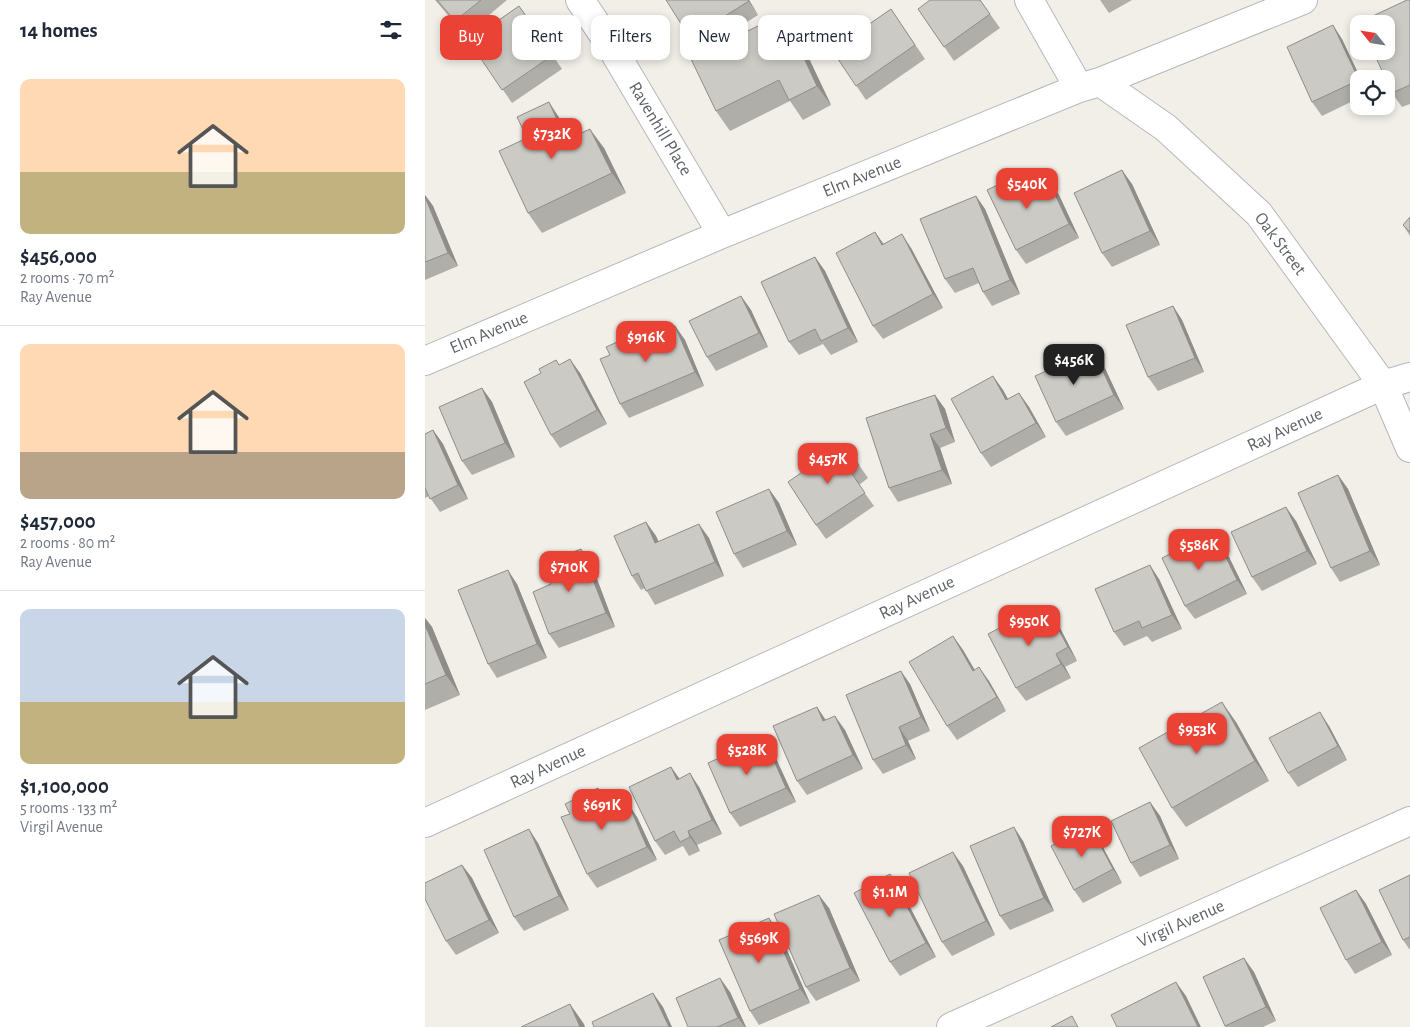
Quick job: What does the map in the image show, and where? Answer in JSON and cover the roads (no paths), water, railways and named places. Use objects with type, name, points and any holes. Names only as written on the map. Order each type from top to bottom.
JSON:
[{"type":"street","name":"Ravenhill Place","points":[[580,0],[609,43],[721,234]]},
{"type":"street","points":[[1029,0],[1090,85]]},
{"type":"street","name":"Elm Avenue","points":[[425,361],[721,234],[1303,0]]},
{"type":"street","name":"Oak Street","points":[[1090,85],[1166,128],[1259,214],[1383,385],[1410,448]]},
{"type":"street","name":"Ray Avenue","points":[[425,823],[1383,385],[1410,378]]},
{"type":"street","name":"Virgil Avenue","points":[[951,1027],[1410,821]]}]
